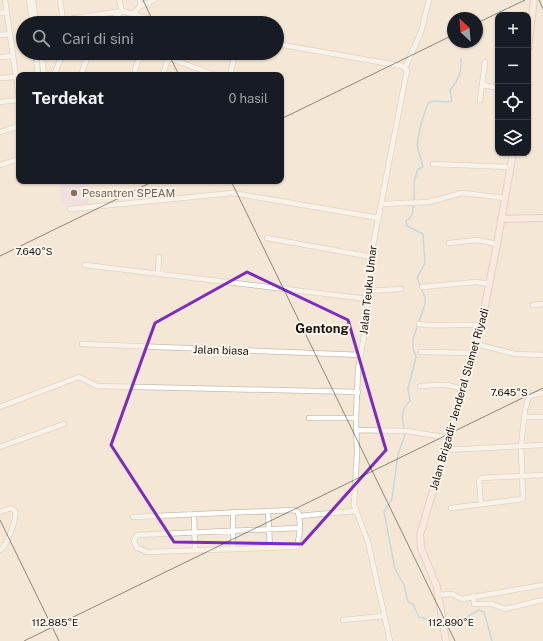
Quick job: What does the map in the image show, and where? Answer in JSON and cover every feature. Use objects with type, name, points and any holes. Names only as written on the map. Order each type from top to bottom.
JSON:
[{"type":"main road","points":[[531,24],[534,0]]},
{"type":"main road","name":"Jalan Brigadir Jenderal Slamet Riyadi","points":[[446,641],[436,583],[422,553],[420,541],[423,521],[446,450],[481,326],[513,156]]},
{"type":"main road","points":[[502,219],[543,218]]},
{"type":"street","points":[[0,78],[16,77],[5,0]]},
{"type":"street","points":[[29,0],[31,16]]},
{"type":"street","points":[[33,0],[35,16]]},
{"type":"street","points":[[60,0],[61,16]]},
{"type":"street","points":[[119,0],[122,12]]},
{"type":"street","points":[[140,0],[140,6]]},
{"type":"street","points":[[133,14],[140,6],[154,0]]},
{"type":"street","points":[[284,45],[405,68],[421,32],[429,0]]},
{"type":"street","points":[[0,13],[6,12]]},
{"type":"street","points":[[117,16],[122,12]]},
{"type":"street","points":[[98,16],[122,12],[140,16]]},
{"type":"street","points":[[0,35],[10,34]]},
{"type":"street","points":[[0,57],[13,56]]},
{"type":"street","points":[[37,60],[38,72]]},
{"type":"street","points":[[42,60],[44,72]]},
{"type":"street","points":[[55,72],[60,60]]},
{"type":"street","points":[[82,72],[86,60]]},
{"type":"street","points":[[135,70],[139,60]]},
{"type":"street","points":[[164,72],[167,60]]},
{"type":"street","points":[[174,60],[208,72]]},
{"type":"street","points":[[231,72],[233,60]]},
{"type":"street","points":[[480,100],[485,62]]},
{"type":"street","name":"Jalan Teuku Umar","points":[[390,641],[368,542],[354,511],[357,454],[356,418],[361,355],[372,257],[378,218],[407,70],[405,68]]},
{"type":"street","points":[[483,85],[495,87]]},
{"type":"street","points":[[0,102],[16,99]]},
{"type":"street","points":[[0,132],[16,127]]},
{"type":"street","points":[[0,165],[16,160]]},
{"type":"street","points":[[432,164],[511,167]]},
{"type":"street","points":[[70,209],[233,192],[378,218]]},
{"type":"street","points":[[381,204],[437,201],[462,193],[505,198]]},
{"type":"street","points":[[267,238],[372,257]]},
{"type":"street","points":[[449,243],[478,240],[497,244]]},
{"type":"street","points":[[158,273],[159,257]]},
{"type":"street","points":[[85,264],[368,299]]},
{"type":"street","points":[[422,287],[476,282],[490,284]]},
{"type":"street","points":[[368,291],[401,289]]},
{"type":"street","points":[[533,305],[543,304]]},
{"type":"street","points":[[419,324],[444,327],[471,324],[481,326]]},
{"type":"street","name":"Jalan biasa","points":[[82,344],[361,355]]},
{"type":"street","points":[[476,344],[515,354],[543,356]]},
{"type":"street","points":[[421,352],[474,353]]},
{"type":"street","points":[[0,407],[79,377],[97,386],[358,392]]},
{"type":"street","points":[[420,386],[442,385],[456,387],[463,390]]},
{"type":"street","points":[[451,508],[523,499],[521,446],[524,417],[528,397],[533,394],[543,393]]},
{"type":"street","points":[[524,417],[543,417]]},
{"type":"street","points":[[309,418],[356,418]]},
{"type":"street","points":[[0,447],[64,424]]},
{"type":"street","points":[[356,430],[407,431],[449,438]]},
{"type":"street","points":[[446,450],[543,445]]},
{"type":"street","points":[[481,504],[480,479],[543,475]]},
{"type":"street","points":[[0,512],[11,508],[16,514],[8,542],[3,549],[0,550]]},
{"type":"street","points":[[133,517],[293,510],[298,512],[299,528],[297,546],[294,547],[147,552],[139,550],[134,541],[134,537],[140,534],[299,528]]},
{"type":"street","points":[[268,511],[270,548]]},
{"type":"street","points":[[299,516],[354,511]]},
{"type":"street","points":[[232,512],[233,549]]},
{"type":"street","points":[[194,514],[195,550]]},
{"type":"street","points":[[438,595],[452,594],[462,599],[543,585]]},
{"type":"street","points":[[490,593],[492,604]]},
{"type":"street","points":[[473,596],[474,604],[492,604],[505,608],[543,600]]},
{"type":"street","points":[[343,620],[384,616]]},
{"type":"highlighted area","points":[[247,272],[348,320],[386,450],[302,544],[174,542],[111,445],[155,323]]},
{"type":"shaded area","name":"Pesantren SPEAM","points":[[59,184],[89,184],[88,204],[62,206]]},
{"type":"waterway","points":[[414,201],[414,182],[418,169],[423,167],[417,145],[421,124],[428,103],[434,101],[452,101],[450,90],[459,76],[461,59]]},
{"type":"waterway","points":[[404,427],[403,413],[405,406],[410,401],[408,389],[416,357],[413,348],[413,339],[425,304],[425,297],[417,278],[425,263],[423,234],[407,226],[406,221],[412,214],[413,205]]},
{"type":"waterway","points":[[406,432],[398,454],[392,499],[384,512],[395,569],[404,585],[408,602],[413,604],[419,617],[426,619],[441,619]]},
{"type":"waterway","points":[[445,619],[463,619],[479,610],[484,612],[492,641]]},
{"type":"place","name":"Pesantren SPEAM","points":[[74,193]]},
{"type":"district","name":"Gentong","points":[[322,328]]}]
